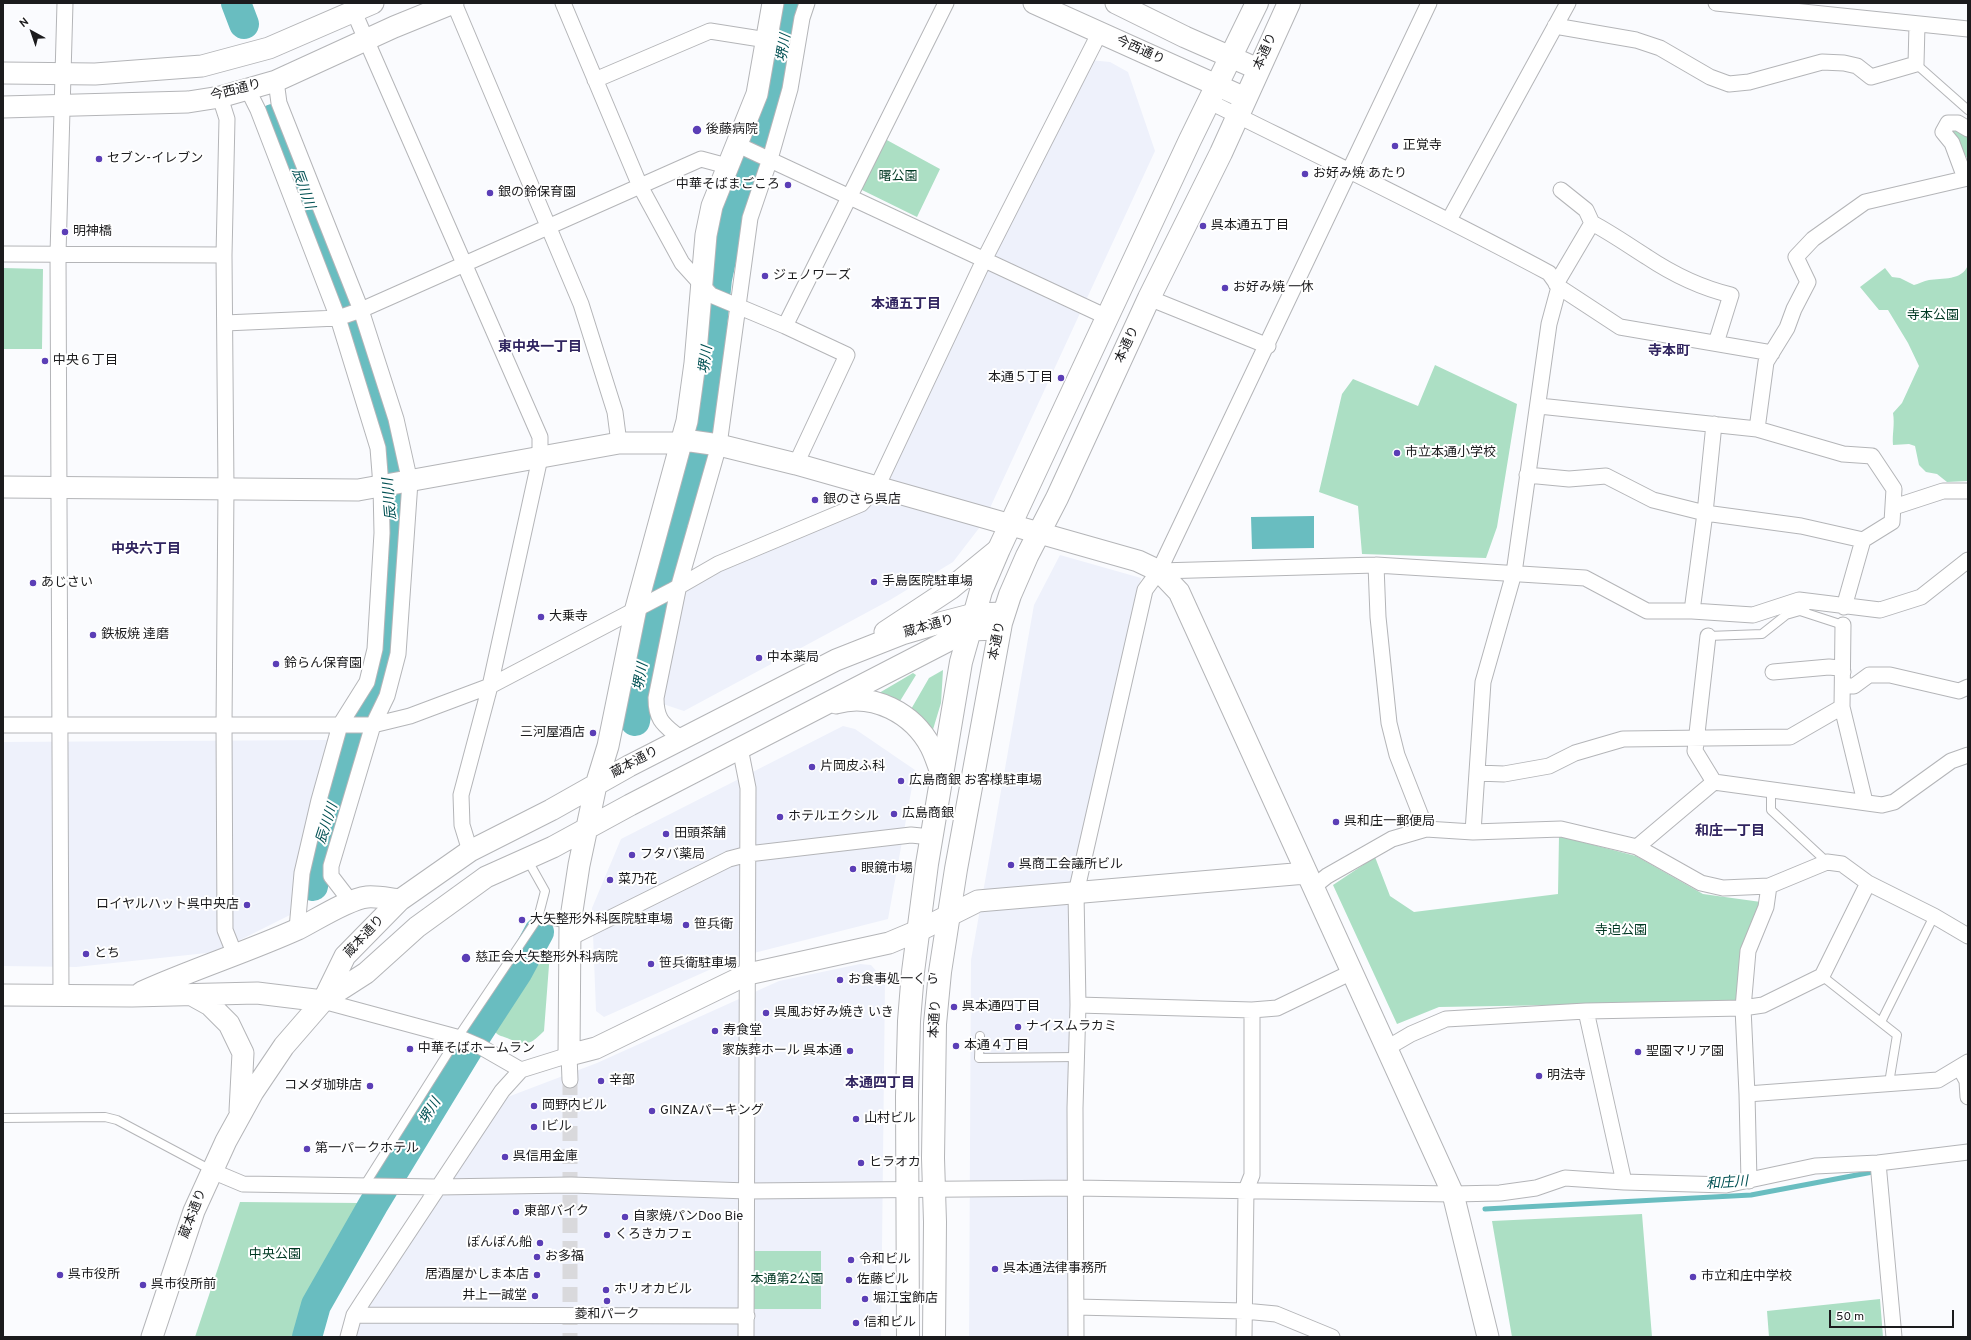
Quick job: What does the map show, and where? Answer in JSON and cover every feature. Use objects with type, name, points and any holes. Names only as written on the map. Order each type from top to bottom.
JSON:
[{"type":"highway","name":"本通り","points":[[908,1337],[907,1189],[909,1021],[913,972],[941,773],[971,622],[981,591],[999,549],[1107,317],[1257,3]]},
{"type":"highway","name":"本通り","points":[[934,1337],[935,1222],[932,1188],[935,1024],[948,915],[1002,621],[1010,595],[1038,534],[1057,498],[1149,298],[1241,107],[1289,3]]},
{"type":"street","points":[[60,995],[58,254],[65,3]]},
{"type":"street","points":[[453,3],[581,304],[615,412],[620,443]]},
{"type":"street","name":"今西通り","points":[[3,107],[188,102],[220,97],[276,81],[453,3]]},
{"type":"street","points":[[563,3],[640,186],[682,263],[706,291],[734,306],[785,326],[847,355],[796,464]]},
{"type":"street","points":[[570,1080],[570,931],[579,865],[596,785],[608,746],[640,606],[686,442],[687,421],[706,291],[706,236],[712,206],[727,166],[741,146],[757,94],[774,3]]},
{"type":"street","points":[[682,739],[661,722],[656,711],[675,588],[716,444],[734,306],[750,218],[765,157],[790,89],[802,18],[807,3]]},
{"type":"street","points":[[785,326],[946,3]]},
{"type":"street","name":"今西通り","points":[[1034,3],[1100,32],[1214,94],[1241,107]]},
{"type":"street","points":[[1116,3],[1185,37],[1258,69]]},
{"type":"street","points":[[1076,1337],[1075,1188],[1069,1057],[1078,1005],[1076,893],[1145,590],[1159,571],[1268,346],[1429,3]]},
{"type":"street","points":[[1449,220],[1568,3]]},
{"type":"street","points":[[1716,3],[1764,6],[1917,25],[1968,29]]},
{"type":"street","points":[[3,73],[95,74],[202,66],[269,48],[359,6],[367,40],[540,437],[540,458],[490,686],[461,795],[462,824],[470,851]]},
{"type":"street","points":[[1555,26],[1636,40],[1660,48],[1710,77],[1729,84],[1750,82],[1822,62],[1844,63],[1857,66],[1871,77],[1916,64],[1917,25]]},
{"type":"street","points":[[595,80],[710,32],[768,40]]},
{"type":"street","points":[[3,725],[373,725],[410,716],[490,686],[718,564],[861,504],[876,487],[984,260],[1100,32]]},
{"type":"street","points":[[276,81],[279,103],[361,310],[396,418],[410,482],[398,654],[387,696],[373,725],[331,866],[331,876],[351,902]]},
{"type":"street","points":[[248,90],[258,110],[338,318],[378,448],[381,486],[382,533],[375,649],[367,682],[340,725],[318,800],[302,873],[297,929]]},
{"type":"street","points":[[220,97],[227,119],[224,255],[226,489],[224,725],[225,930],[235,955]]},
{"type":"street","points":[[1241,107],[1350,173],[1449,220],[1549,273],[1557,285],[1620,327],[1772,353]]},
{"type":"street","points":[[1757,429],[1766,362],[1787,328],[1794,309],[1808,282],[1796,257],[1813,239],[1865,202],[1966,178],[1952,143],[1943,132],[1948,123],[1958,123],[1968,129]]},
{"type":"street","points":[[741,146],[1107,317]]},
{"type":"street","points":[[225,323],[338,318],[361,310],[464,265],[701,159],[727,166]]},
{"type":"street","points":[[1561,190],[1586,210],[1592,224],[1615,235],[1648,258],[1664,267],[1720,292],[1731,294],[1716,343]]},
{"type":"street","points":[[1473,832],[1483,682],[1514,573],[1527,475],[1539,406],[1549,324],[1557,285],[1592,224]]},
{"type":"street","points":[[3,254],[224,255]]},
{"type":"street","points":[[1149,298],[1268,346]]},
{"type":"street","points":[[1539,406],[1757,429],[1842,454],[1872,456],[1894,489],[1892,522],[1863,540],[1844,607]]},
{"type":"street","points":[[1692,611],[1705,513],[1714,424]]},
{"type":"street","points":[[3,488],[358,490],[410,482],[620,443],[686,442],[716,444],[796,464],[1138,562],[1159,571],[1179,592],[1453,1194],[1488,1337]]},
{"type":"street","points":[[1527,475],[1569,479],[1606,476],[1653,500],[1705,513],[1801,526],[1863,540]]},
{"type":"street","points":[[1894,507],[1943,491],[1968,491]]},
{"type":"street","points":[[836,660],[898,625],[950,589],[999,549]]},
{"type":"street","points":[[1159,571],[1376,565],[1585,578],[1647,611],[1692,611],[1753,615],[1799,600],[1844,607],[1880,610],[1921,597],[1968,560]]},
{"type":"street","points":[[1376,565],[1378,617],[1389,723],[1397,755],[1426,829]]},
{"type":"street","name":"蔵本通り","points":[[152,1337],[194,1211],[226,1141],[240,1116],[284,1046],[323,1001],[345,956],[400,900],[470,851],[552,810],[682,739],[836,660],[902,634],[971,622],[1002,621]]},
{"type":"street","name":"蔵本通り","points":[[323,1001],[366,973],[417,927],[486,877],[553,847],[814,710],[971,622]]},
{"type":"street","points":[[1843,626],[1842,707],[1865,802]]},
{"type":"street","points":[[1708,636],[1695,751],[1714,782]]},
{"type":"street","points":[[1773,672],[1828,667],[1839,668],[1843,679],[1854,686],[1869,675],[1890,675],[1958,691],[1968,687]]},
{"type":"street","points":[[814,710],[848,699],[872,700],[900,713],[918,729],[930,746],[941,773]]},
{"type":"street","points":[[1477,773],[1504,774],[1549,766],[1575,753],[1623,739],[1790,737],[1842,707]]},
{"type":"street","points":[[740,748],[748,788],[748,1191],[746,1337]]},
{"type":"street","points":[[1637,847],[1714,782],[1882,805],[1894,802],[1951,761],[1968,755]]},
{"type":"street","points":[[348,1337],[354,1315],[437,1187],[502,1091],[520,1070],[596,1048],[748,974],[889,943],[920,930],[978,901],[1076,893],[1309,880],[1327,876],[1392,839],[1426,829],[1473,832],[1561,829],[1637,847],[1701,883],[1723,888],[1769,886],[1827,862],[1842,864],[1868,883],[1934,916],[1968,936]]},
{"type":"street","points":[[570,931],[729,859],[748,854],[911,835],[931,837]]},
{"type":"street","points":[[1386,1048],[1411,1034],[1446,1019],[1586,1011],[1743,1008],[1763,1005],[1822,976],[1868,883]]},
{"type":"street","points":[[1749,1181],[1743,1008],[1748,951],[1766,907],[1769,886]]},
{"type":"street","points":[[132,996],[191,970],[235,955],[297,929],[351,902],[366,897],[400,900]]},
{"type":"street","points":[[1078,1005],[1252,1010],[1277,1008],[1352,972]]},
{"type":"street","points":[[3,995],[132,996],[257,993],[323,1001],[459,1038],[481,1048],[520,1070]]},
{"type":"street","points":[[192,995],[210,1006],[229,1024],[243,1053],[240,1116]]},
{"type":"street","points":[[1244,1337],[1246,1190],[1252,1175],[1252,1010]]},
{"type":"street","points":[[1586,1011],[1624,1182]]},
{"type":"street","points":[[1747,1094],[1938,1080],[1964,1065],[1968,1098]]},
{"type":"street","points":[[212,1171],[243,1184],[437,1187],[571,1185],[748,1191],[932,1188],[1075,1188],[1453,1194],[1500,1193],[1536,1188],[1565,1178],[1624,1182],[1726,1185],[1815,1166],[1878,1163],[1968,1152]]},
{"type":"street","points":[[1878,1163],[1894,1337]]},
{"type":"street","points":[[1076,1308],[1244,1311],[1276,1314],[1332,1337]]},
{"type":"street","points":[[354,1315],[747,1316]]},
{"type":"lane","points":[[1916,64],[1968,110]]},
{"type":"lane","points":[[1708,636],[1762,634],[1786,615],[1800,611],[1813,602]]},
{"type":"lane","points":[[1800,611],[1843,626]]},
{"type":"lane","points":[[1771,789],[1771,810],[1827,862]]},
{"type":"lane","points":[[367,1186],[459,1038],[538,918],[545,891],[527,859]]},
{"type":"lane","points":[[1881,1022],[1934,916]]},
{"type":"lane","points":[[538,918],[570,931]]},
{"type":"lane","points":[[1822,976],[1898,1035],[1889,1083]]},
{"type":"lane","points":[[980,1036],[979,1058],[1069,1057]]},
{"type":"lane","points":[[3,1118],[105,1117],[117,1120],[212,1171]]},
{"type":"shaded area","points":[[1080,59],[1110,62],[1128,72],[1155,151],[983,523],[953,562],[890,600],[684,711],[663,704],[682,587],[871,506]]},
{"type":"shaded area","points":[[1060,555],[1141,578],[1073,890],[1070,1337],[969,1337],[971,960],[1034,605]]},
{"type":"shaded area","points":[[843,726],[855,729],[915,770],[888,919],[738,957],[604,1017],[596,1011],[592,908],[621,839]]},
{"type":"shaded area","points":[[330,740],[294,913],[216,952],[76,967],[3,966],[3,742]]},
{"type":"shaded area","points":[[860,964],[871,965],[885,981],[881,1337],[355,1337],[358,1324],[505,1098],[597,1063],[779,981]]},
{"type":"green space","points":[[1954,126],[1968,134],[1968,160],[1963,151],[1952,143],[1950,133]]},
{"type":"green space","name":"曙公園","points":[[885,139],[940,169],[917,217],[860,189]]},
{"type":"green space","name":"寺本公園","points":[[1968,265],[1968,481],[1947,482],[1937,474],[1926,472],[1919,465],[1915,446],[1909,444],[1893,445],[1893,413],[1902,403],[1919,366],[1908,343],[1888,310],[1879,310],[1860,287],[1885,268],[1892,277],[1900,278],[1914,285],[1929,280],[1951,278],[1961,274]]},
{"type":"green space","points":[[3,268],[43,269],[42,349],[3,349]]},
{"type":"green space","points":[[1435,365],[1517,404],[1497,527],[1486,558],[1362,554],[1358,506],[1319,492],[1342,394],[1353,379],[1418,406]]},
{"type":"green space","points":[[943,670],[941,703],[931,736],[910,711],[929,678]]},
{"type":"green space","points":[[913,673],[916,675],[897,706],[874,696]]},
{"type":"green space","name":"寺迫公園","points":[[1559,836],[1636,856],[1703,894],[1761,902],[1738,1002],[1439,1007],[1397,1024],[1333,885],[1375,857],[1390,896],[1414,912],[1558,894]]},
{"type":"green space","points":[[550,952],[544,1031],[535,1040],[527,1043],[501,1036],[493,1030],[545,953]]},
{"type":"green space","name":"中央公園","points":[[240,1202],[361,1203],[306,1301],[295,1337],[195,1337]]},
{"type":"green space","points":[[1642,1214],[1652,1337],[1512,1337],[1492,1221]]},
{"type":"green space","name":"本通第2公園","points":[[753,1251],[821,1251],[821,1309],[753,1309]]},
{"type":"green space","points":[[1880,1299],[1883,1337],[1769,1337],[1767,1311]]},
{"type":"water","points":[[1314,516],[1314,548],[1252,549],[1251,517]]},
{"type":"waterway","name":"辰川川","points":[[236,3],[244,24]]},
{"type":"waterway","name":"堺川","points":[[635,721],[653,613],[673,522],[695,456],[710,347],[717,279],[730,218],[746,167],[777,95],[793,3]]},
{"type":"waterway","name":"辰川川","points":[[273,119],[292,162],[318,237],[355,332],[385,441],[396,551],[393,582],[390,588],[382,687],[369,718],[353,748],[320,848],[313,886]]},
{"type":"waterway","name":"堺川","points":[[307,1337],[316,1305],[373,1205],[477,1034],[518,971],[539,932]]},
{"type":"waterway","name":"和庄川","points":[[1485,1209],[1751,1195],[1878,1171]]},
{"type":"tunnel","points":[[570,1080],[570,1337]]},
{"type":"place","name":"後藤病院","points":[[697,130]]},
{"type":"place","name":"正覚寺","points":[[1395,146]]},
{"type":"place","name":"セブン-イレブン","points":[[99,159]]},
{"type":"place","name":"お好み焼 あたり","points":[[1305,174]]},
{"type":"place","name":"中華そばまごころ","points":[[788,185]]},
{"type":"place","name":"銀の鈴保育園","points":[[490,193]]},
{"type":"place","name":"呉本通五丁目","points":[[1203,226]]},
{"type":"place","name":"明神橋","points":[[65,232]]},
{"type":"place","name":"ジェノワーズ","points":[[765,276]]},
{"type":"place","name":"お好み焼 一休","points":[[1225,288]]},
{"type":"place","name":"中央６丁目","points":[[45,361]]},
{"type":"place","name":"本通５丁目","points":[[1061,378]]},
{"type":"place","name":"市立本通小学校","points":[[1397,453]]},
{"type":"place","name":"銀のさら呉店","points":[[815,500]]},
{"type":"place","name":"手島医院駐車場","points":[[874,582]]},
{"type":"place","name":"あじさい","points":[[33,583]]},
{"type":"place","name":"大乗寺","points":[[541,617]]},
{"type":"place","name":"鉄板焼 達磨","points":[[93,635]]},
{"type":"place","name":"中本薬局","points":[[759,658]]},
{"type":"place","name":"鈴らん保育園","points":[[276,664]]},
{"type":"place","name":"三河屋酒店","points":[[593,733]]},
{"type":"place","name":"片岡皮ふ科","points":[[812,767]]},
{"type":"place","name":"広島商銀 お客様駐車場","points":[[901,781]]},
{"type":"place","name":"広島商銀","points":[[894,814]]},
{"type":"place","name":"ホテルエクシル","points":[[780,817]]},
{"type":"place","name":"呉和庄一郵便局","points":[[1336,822]]},
{"type":"place","name":"田頭茶舗","points":[[666,834]]},
{"type":"place","name":"フタバ薬局","points":[[632,855]]},
{"type":"place","name":"呉商工会議所ビル","points":[[1011,865]]},
{"type":"place","name":"眼鏡市場","points":[[853,869]]},
{"type":"place","name":"菜乃花","points":[[610,880]]},
{"type":"place","name":"ロイヤルハット呉中央店","points":[[247,905]]},
{"type":"place","name":"大矢整形外科医院駐車場","points":[[522,920]]},
{"type":"place","name":"笹兵衛","points":[[686,925]]},
{"type":"place","name":"とち","points":[[86,954]]},
{"type":"place","name":"慈正会大矢整形外科病院","points":[[466,958]]},
{"type":"place","name":"笹兵衛駐車場","points":[[651,964]]},
{"type":"place","name":"お食事処一くら","points":[[840,980]]},
{"type":"place","name":"呉本通四丁目","points":[[954,1007]]},
{"type":"place","name":"呉風お好み焼き いき","points":[[766,1013]]},
{"type":"place","name":"ナイスムラカミ","points":[[1018,1027]]},
{"type":"place","name":"寿食堂","points":[[715,1031]]},
{"type":"place","name":"本通４丁目","points":[[956,1046]]},
{"type":"place","name":"中華そばホームラン","points":[[410,1049]]},
{"type":"place","name":"家族葬ホール 呉本通","points":[[850,1051]]},
{"type":"place","name":"聖園マリア園","points":[[1638,1052]]},
{"type":"place","name":"明法寺","points":[[1539,1076]]},
{"type":"place","name":"辛部","points":[[601,1081]]},
{"type":"place","name":"コメダ珈琲店","points":[[370,1086]]},
{"type":"place","name":"岡野内ビル","points":[[534,1106]]},
{"type":"place","name":"GINZAパーキング","points":[[652,1111]]},
{"type":"place","name":"山村ビル","points":[[856,1119]]},
{"type":"place","name":"Iビル","points":[[534,1127]]},
{"type":"place","name":"第一パークホテル","points":[[307,1149]]},
{"type":"place","name":"呉信用金庫","points":[[505,1157]]},
{"type":"place","name":"ヒラオカ","points":[[861,1163]]},
{"type":"place","name":"東部バイク","points":[[516,1212]]},
{"type":"place","name":"自家焼パンDoo Bie","points":[[625,1217]]},
{"type":"place","name":"くろきカフェ","points":[[607,1235]]},
{"type":"place","name":"ぽんぽん船","points":[[540,1243]]},
{"type":"place","name":"お多福","points":[[537,1257]]},
{"type":"place","name":"令和ビル","points":[[851,1260]]},
{"type":"place","name":"呉本通法律事務所","points":[[995,1269]]},
{"type":"place","name":"呉市役所","points":[[60,1275]]},
{"type":"place","name":"居酒屋かしま本店","points":[[537,1275]]},
{"type":"place","name":"市立和庄中学校","points":[[1693,1277]]},
{"type":"place","name":"佐藤ビル","points":[[849,1280]]},
{"type":"place","name":"呉市役所前","points":[[143,1285]]},
{"type":"place","name":"ホリオカビル","points":[[606,1290]]},
{"type":"place","name":"井上一誠堂","points":[[535,1296]]},
{"type":"place","name":"堀江宝飾店","points":[[865,1299]]},
{"type":"place","name":"菱和パーク","points":[[607,1301]]},
{"type":"place","name":"信和ビル","points":[[856,1323]]},
{"type":"district","name":"本通五丁目","points":[[906,305]]},
{"type":"district","name":"東中央一丁目","points":[[540,348]]},
{"type":"district","name":"寺本町","points":[[1669,352]]},
{"type":"district","name":"中央六丁目","points":[[146,550]]},
{"type":"district","name":"和庄一丁目","points":[[1730,832]]},
{"type":"district","name":"本通四丁目","points":[[880,1084]]}]
